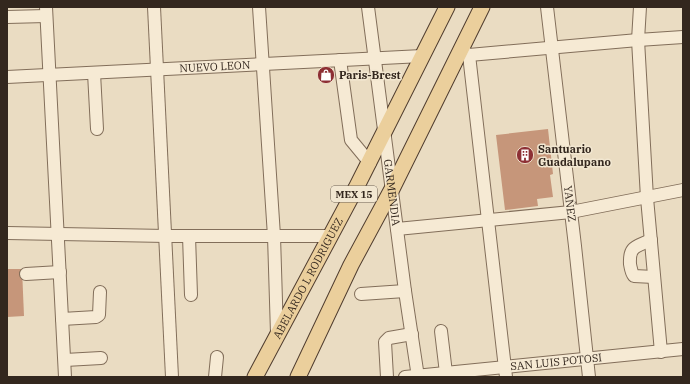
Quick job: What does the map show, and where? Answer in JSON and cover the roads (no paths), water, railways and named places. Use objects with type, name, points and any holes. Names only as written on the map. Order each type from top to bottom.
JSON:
[{"type":"main road","name":"ABELARDO L RODRIGUEZ","points":[[254,377],[370,163],[447,7]]},
{"type":"main road","name":"MEX 15","points":[[298,377],[351,265],[464,52],[482,7]]},
{"type":"street","points":[[154,7],[172,377]]},
{"type":"street","points":[[259,7],[274,236],[277,334]]},
{"type":"street","name":"GARMENDIA","points":[[368,7],[405,291],[418,376]]},
{"type":"street","name":"YAÑEZ","points":[[547,7],[589,377]]},
{"type":"street","points":[[640,7],[638,40],[647,198],[661,352]]},
{"type":"street","points":[[7,16],[46,11],[66,377]]},
{"type":"street","points":[[505,372],[464,52],[552,48],[638,40],[683,38]]},
{"type":"street","name":"NUEVO LEON","points":[[7,77],[157,71],[422,56]]},
{"type":"street","points":[[340,60],[351,140],[370,163]]},
{"type":"street","points":[[94,73],[97,129]]},
{"type":"street","points":[[397,229],[571,212],[683,190]]},
{"type":"street","points":[[7,233],[166,236],[330,236]]},
{"type":"street","points":[[189,236],[191,295]]},
{"type":"street","points":[[650,240],[633,249],[630,254],[631,272],[634,276],[654,277]]},
{"type":"street","points":[[26,274],[60,272]]},
{"type":"street","points":[[361,294],[405,291]]},
{"type":"street","points":[[62,319],[96,317],[99,315],[100,292]]},
{"type":"street","points":[[441,331],[446,372]]},
{"type":"street","points":[[387,377],[385,342],[389,338],[412,334]]},
{"type":"street","name":"SAN LUIS POTOSI","points":[[406,377],[446,372],[505,372],[587,358],[683,349]]},
{"type":"street","points":[[215,377],[218,357]]},
{"type":"street","points":[[65,360],[101,358]]},
{"type":"place","name":"Paris-Brest","points":[[326,75]]},
{"type":"place","name":"Santuario Guadalupano","points":[[525,155]]}]
